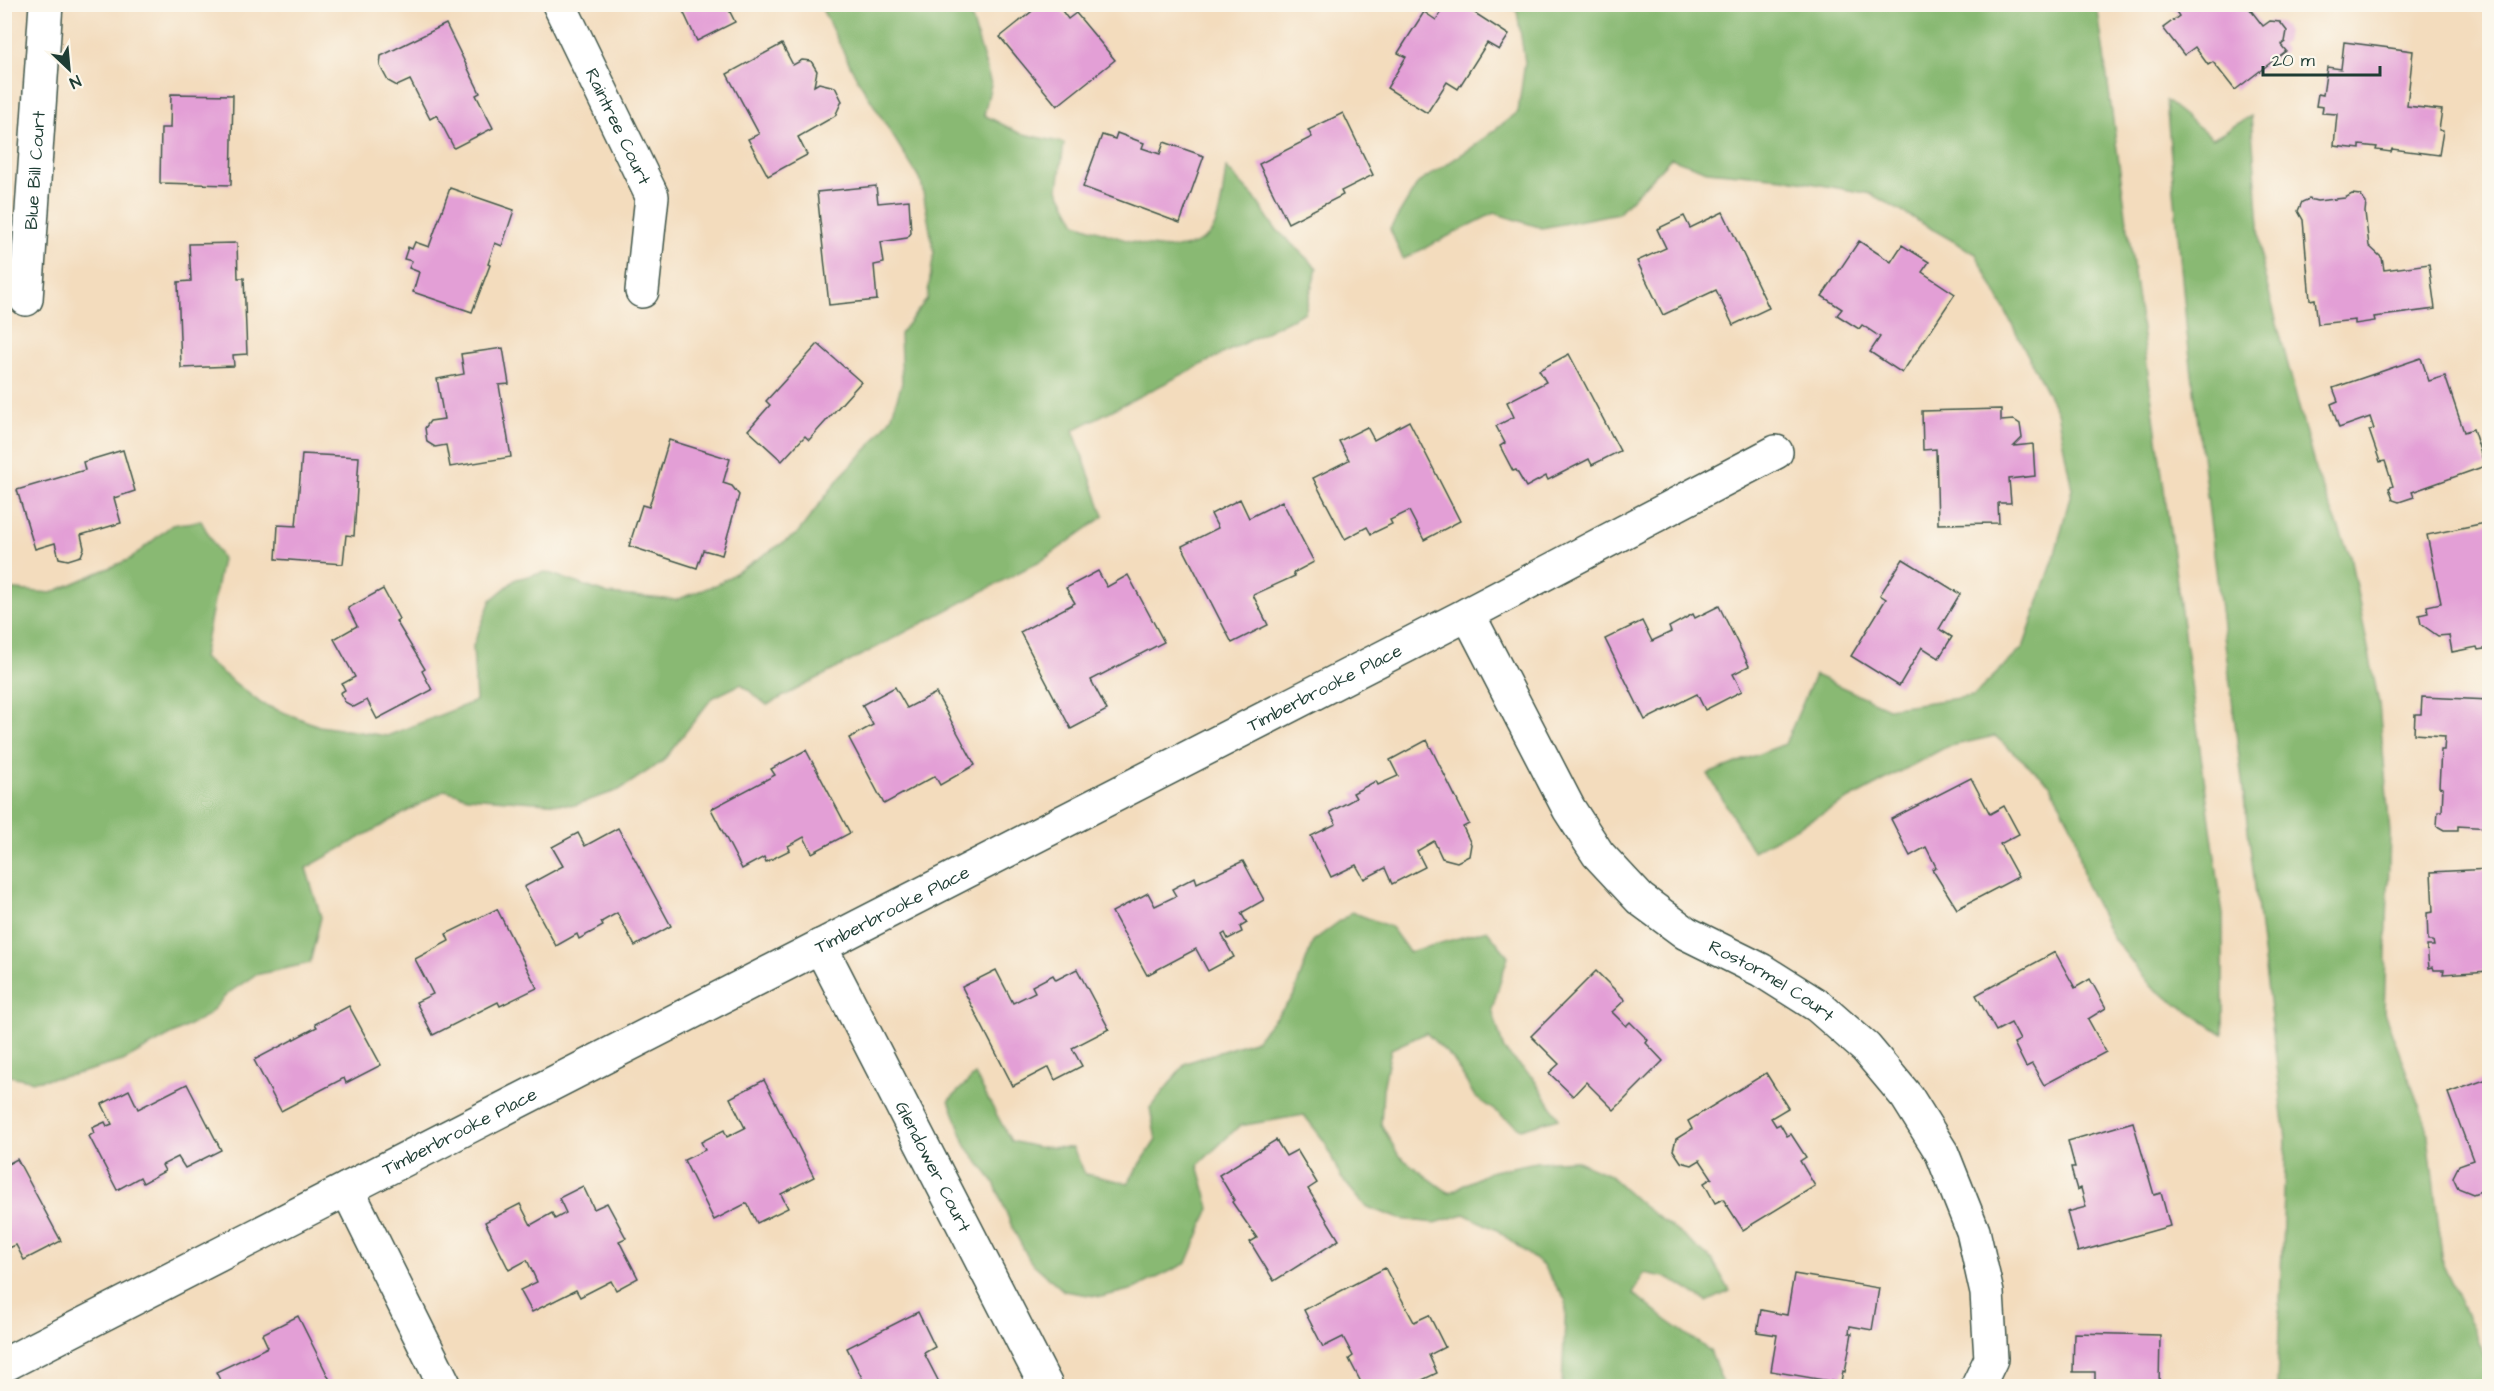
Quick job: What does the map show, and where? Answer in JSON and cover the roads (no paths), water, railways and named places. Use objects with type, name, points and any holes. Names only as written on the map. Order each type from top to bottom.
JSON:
[{"type":"street","name":"Blue Bill Court","points":[[26,299],[46,4]]},
{"type":"street","name":"Raintree Court","points":[[559,4],[652,196],[642,291]]},
{"type":"street","name":"Timberbrooke Place","points":[[4,1365],[1468,614],[1776,452]]},
{"type":"street","name":"Rostormel Court","points":[[1468,614],[1569,809],[1598,854],[1640,899],[1686,933],[1761,970],[1818,1006],[1866,1048],[1907,1097],[1942,1153],[1973,1231],[1987,1293],[1991,1359],[1978,1386]]},
{"type":"street","name":"Glendower Court","points":[[820,946],[1046,1386]]},
{"type":"street","points":[[347,1189],[445,1386]]}]
